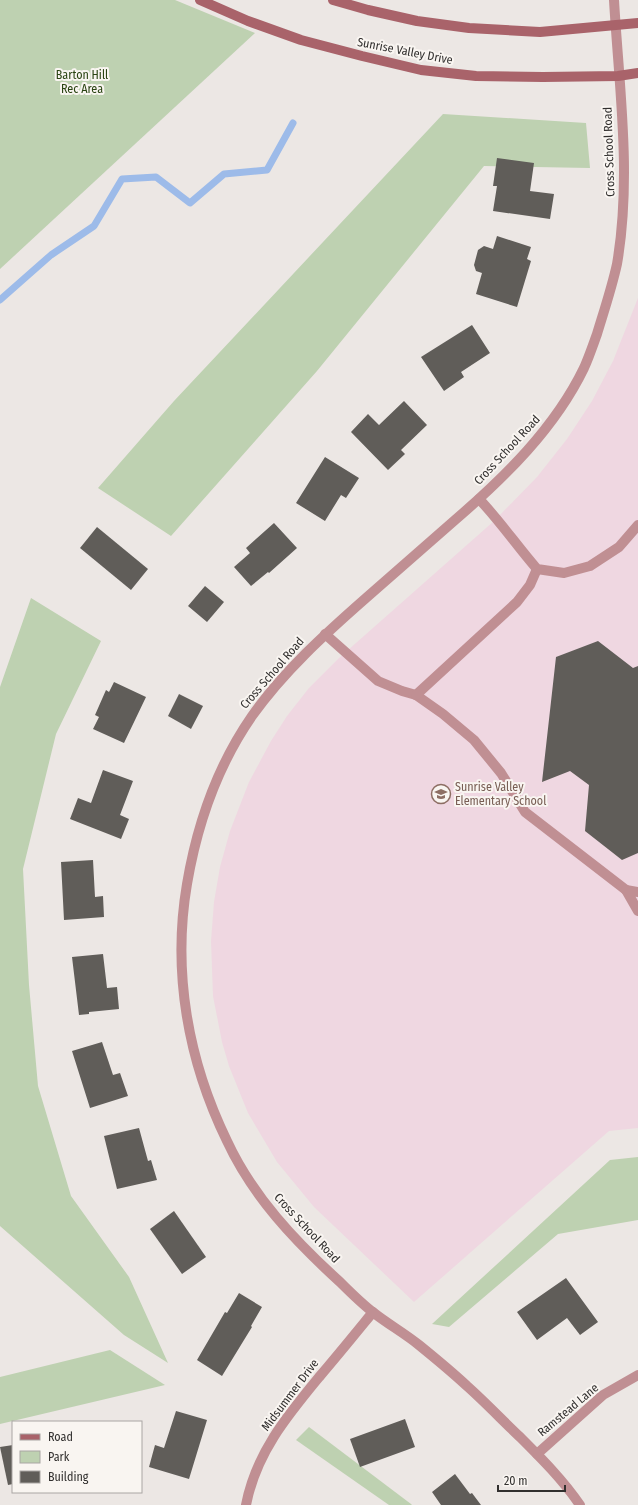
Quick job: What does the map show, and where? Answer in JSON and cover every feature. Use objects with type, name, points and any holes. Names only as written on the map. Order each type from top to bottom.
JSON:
[{"type":"main road","name":"Sunrise Valley Drive","points":[[200,0],[248,21],[301,40],[422,70],[476,76],[543,77],[618,76],[638,73]]},
{"type":"main road","points":[[333,0],[368,10],[417,21],[469,28],[540,32],[638,22]]},
{"type":"street","name":"Cross School Road","points":[[580,1505],[537,1454],[467,1385],[413,1341],[373,1312],[312,1256],[275,1217],[247,1178],[227,1142],[206,1091],[191,1040],[183,994],[181,950],[184,903],[192,854],[207,805],[229,756],[249,720],[270,692],[293,666],[325,634],[479,499],[508,470],[548,426],[572,391],[586,365],[602,317],[616,264],[623,204],[624,155],[614,0]]},
{"type":"street","points":[[479,499],[498,518],[517,545],[537,568],[564,573],[590,566],[619,547],[638,525]]},
{"type":"street","points":[[416,695],[517,602],[530,585],[537,568]]},
{"type":"street","points":[[325,634],[378,681],[416,695],[443,714],[474,740],[501,773],[525,812],[626,890],[638,911]]},
{"type":"street","points":[[626,890],[638,892]]},
{"type":"street","name":"Midsummer Drive","points":[[246,1505],[260,1461],[274,1435],[293,1409],[373,1312]]},
{"type":"street","name":"Ramstead Lane","points":[[537,1454],[603,1396],[638,1375]]},
{"type":"shaded area","name":"Sunrise Valley Elementary School","points":[[638,298],[638,1128],[609,1131],[414,1302],[314,1207],[277,1162],[248,1113],[229,1066],[222,1042],[213,996],[211,941],[214,902],[220,867],[230,831],[249,782],[271,741],[287,716],[309,688],[339,658],[494,521],[537,477],[567,439],[592,401],[613,361]]},
{"type":"green space","name":"Barton Hill Rec Area","points":[[0,0],[175,0],[255,33],[0,269]]},
{"type":"green space","points":[[443,114],[586,123],[590,168],[484,166],[317,371],[171,536],[98,488],[174,401]]},
{"type":"green space","points":[[31,598],[101,641],[56,734],[23,869],[29,985],[38,1086],[71,1196],[129,1277],[168,1363],[124,1335],[0,1226],[0,687]]},
{"type":"green space","points":[[638,1157],[638,1220],[558,1234],[449,1327],[432,1324],[610,1160]]},
{"type":"green space","points":[[110,1350],[165,1385],[0,1424],[0,1377]]},
{"type":"green space","points":[[309,1427],[412,1505],[389,1505],[296,1440]]},
{"type":"building","points":[[497,158],[534,163],[530,191],[554,194],[550,219],[493,211],[497,186],[493,186]]},
{"type":"building","points":[[497,236],[531,247],[527,259],[531,261],[517,307],[476,294],[482,273],[476,271],[474,265],[478,250],[484,246],[493,249]]},
{"type":"building","points":[[472,325],[490,353],[461,372],[464,377],[444,391],[421,357]]},
{"type":"building","points":[[404,401],[427,425],[401,450],[405,454],[388,470],[351,432],[368,414],[379,425]]},
{"type":"building","points":[[325,457],[359,478],[346,498],[341,495],[325,521],[296,503]]},
{"type":"building","points":[[274,523],[297,548],[269,573],[268,572],[251,586],[234,567],[250,553],[246,548]]},
{"type":"building","points":[[97,527],[148,569],[131,590],[80,548]]},
{"type":"building","points":[[205,586],[224,602],[207,622],[188,606]]},
{"type":"building","points":[[598,641],[633,668],[638,666],[638,853],[622,860],[585,831],[589,785],[570,771],[542,782],[556,657]]},
{"type":"building","points":[[114,682],[146,697],[124,743],[93,729],[99,717],[95,715],[106,690],[109,692]]},
{"type":"building","points":[[179,694],[203,706],[191,729],[168,716]]},
{"type":"building","points":[[103,770],[133,781],[120,815],[129,819],[121,839],[70,819],[78,798],[91,803]]},
{"type":"building","points":[[93,860],[95,897],[103,896],[104,917],[64,920],[61,862]]},
{"type":"building","points":[[103,954],[107,988],[117,987],[119,1009],[89,1012],[89,1014],[79,1015],[72,957]]},
{"type":"building","points":[[102,1042],[113,1075],[120,1073],[128,1096],[90,1108],[72,1051]]},
{"type":"building","points":[[139,1128],[148,1161],[151,1160],[157,1180],[117,1189],[104,1136]]},
{"type":"building","points":[[174,1211],[206,1257],[182,1274],[150,1229]]},
{"type":"building","points":[[566,1278],[598,1322],[580,1335],[567,1318],[537,1340],[517,1312]]},
{"type":"building","points":[[239,1293],[262,1307],[251,1326],[252,1327],[222,1376],[197,1360],[225,1312],[227,1313]]},
{"type":"building","points":[[176,1411],[207,1420],[189,1479],[149,1467],[155,1445],[164,1448]]},
{"type":"building","points":[[405,1419],[415,1447],[360,1467],[350,1439]]},
{"type":"building","points":[[12,1445],[12,1484],[8,1485],[0,1447]]},
{"type":"building","points":[[455,1474],[470,1494],[472,1493],[481,1505],[441,1505],[432,1492]]},
{"type":"waterway","points":[[0,300],[51,255],[94,226],[122,179],[156,177],[190,203],[224,174],[267,170],[293,123]]},
{"type":"place","name":"Sunrise Valley Elementary School","points":[[441,794]]}]
